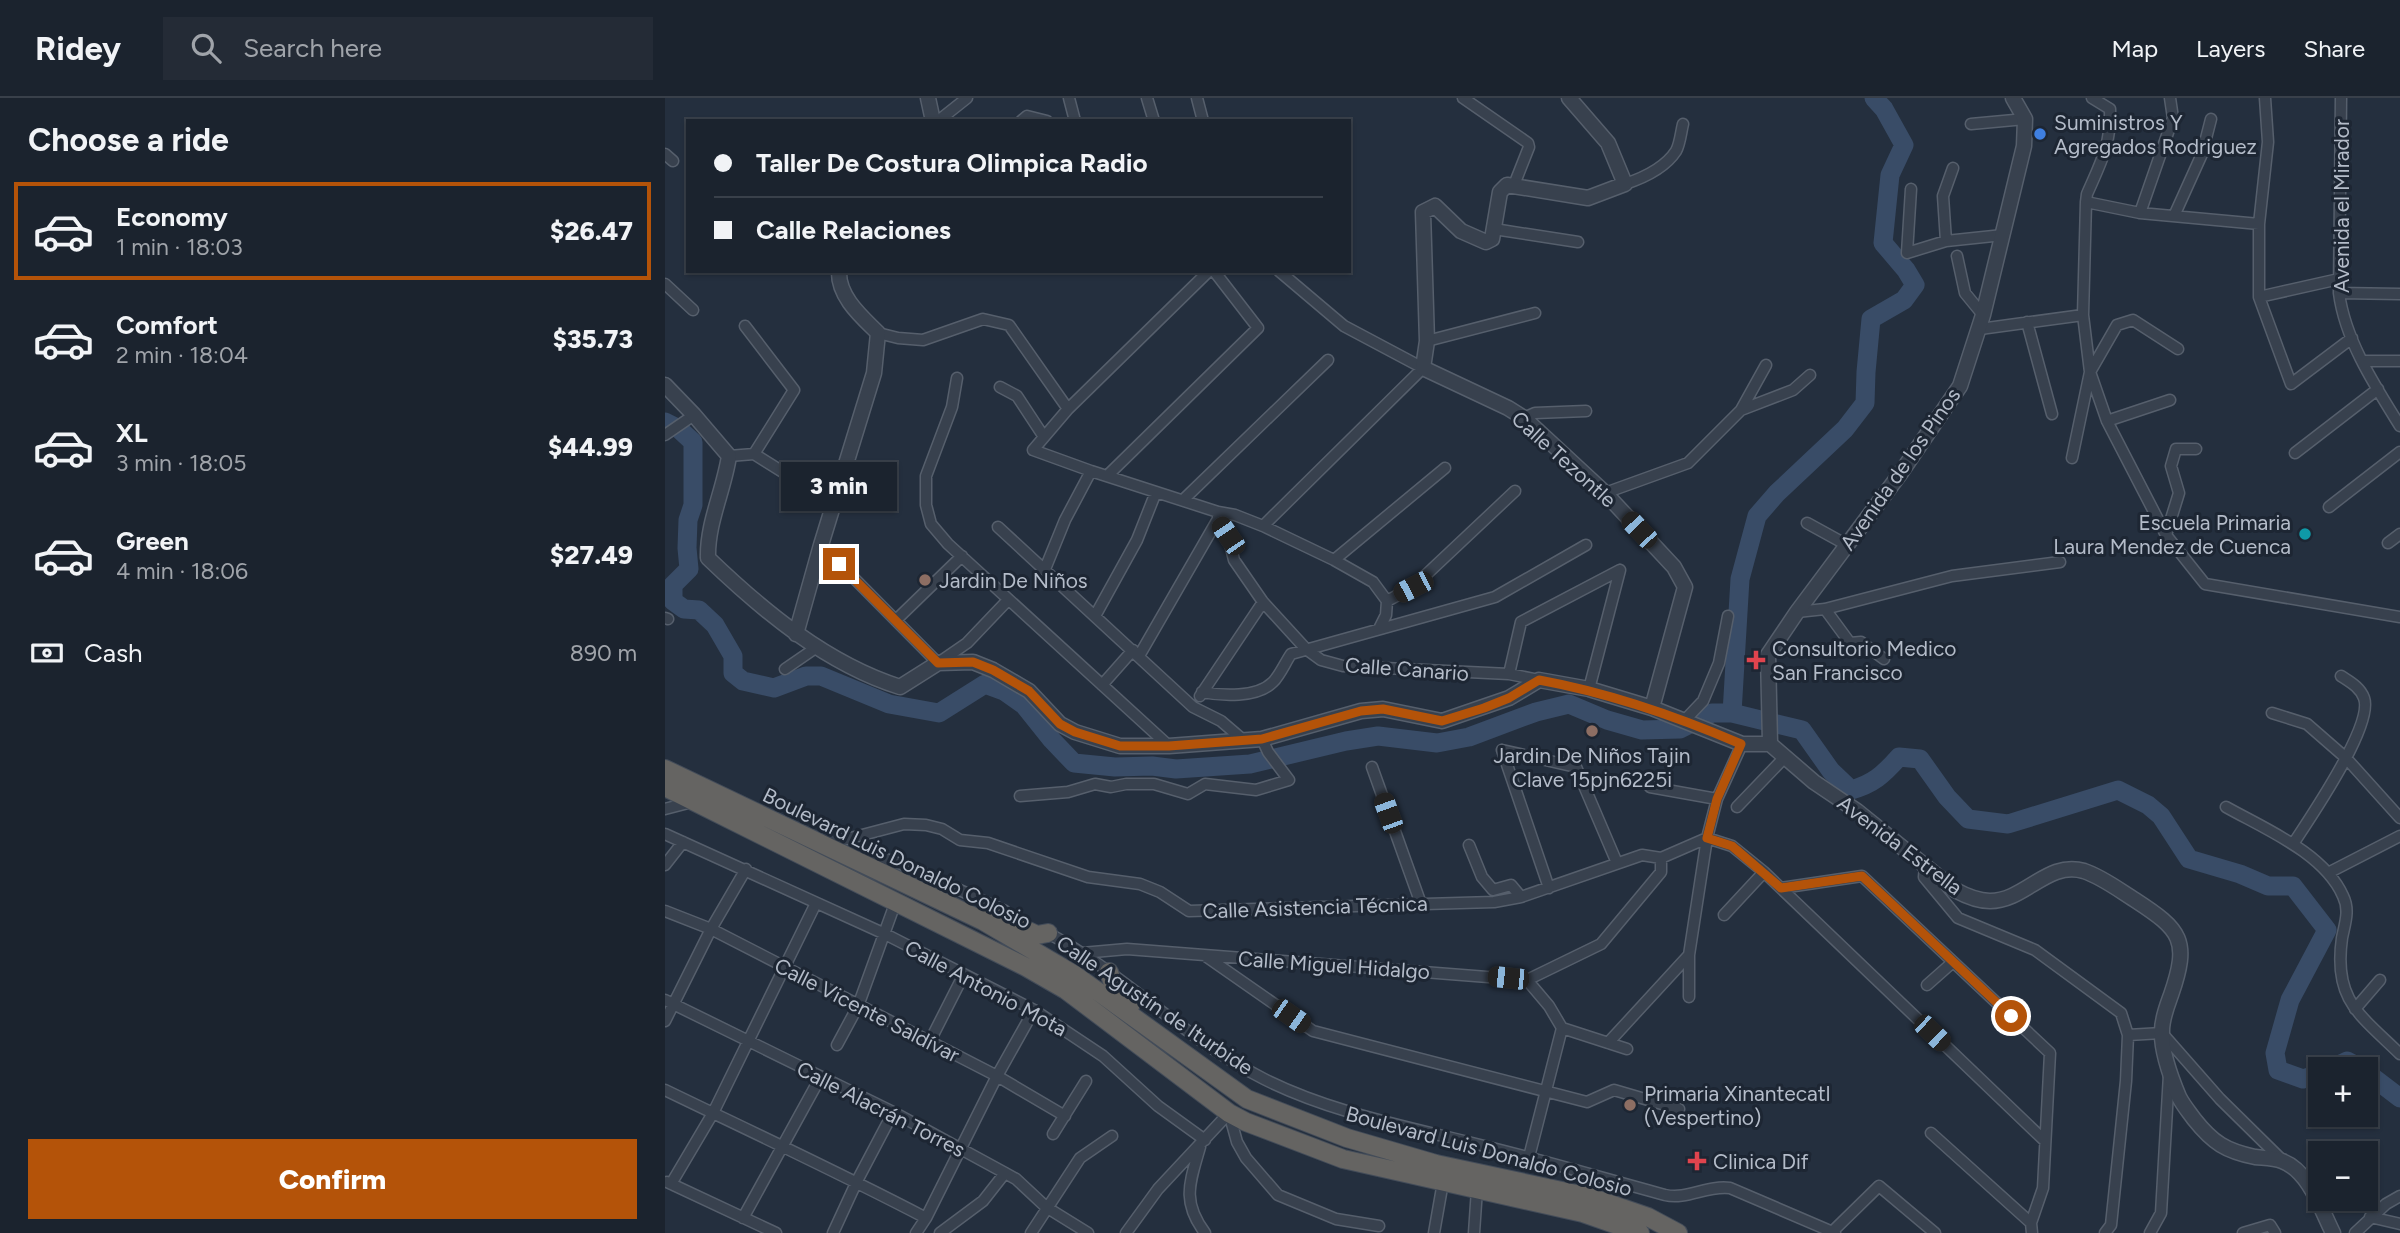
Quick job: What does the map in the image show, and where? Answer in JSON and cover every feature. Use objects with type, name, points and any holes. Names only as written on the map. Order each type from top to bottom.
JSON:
[{"type":"highway","name":"Boulevard Luis Donaldo Colosio","points":[[665,769],[983,921],[1075,975],[1247,1099],[1346,1138],[1436,1164],[1590,1197],[1648,1217],[1678,1233]]},
{"type":"highway","name":"Boulevard Luis Donaldo Colosio","points":[[665,788],[972,938],[1066,990],[1229,1113],[1246,1122],[1343,1158],[1583,1213],[1640,1233]]},
{"type":"highway","points":[[899,881],[920,884],[1037,935],[1048,933]]},
{"type":"highway","points":[[1109,972],[1121,997],[1154,1033]]},
{"type":"street","points":[[928,98],[934,119]]},
{"type":"street","points":[[938,119],[967,98]]},
{"type":"street","points":[[1069,98],[1074,119]]},
{"type":"street","points":[[1147,98],[1153,119]]},
{"type":"street","points":[[1197,98],[1202,119]]},
{"type":"street","points":[[1463,98],[1528,143],[1529,147],[1514,185]]},
{"type":"street","points":[[1569,98],[1608,144],[1625,184]]},
{"type":"street","points":[[2092,98],[2110,109],[2111,126],[2107,149],[2086,202],[2083,314],[2090,372],[2107,421],[2166,535],[2205,583],[2400,617]]},
{"type":"street","points":[[2140,213],[2173,118],[2170,98]]},
{"type":"street","points":[[2265,98],[2268,142],[2259,224],[2259,297],[2291,384],[2352,338]]},
{"type":"street","name":"Avenida el Mirador","points":[[2341,98],[2341,311],[2363,361],[2378,389],[2395,410],[2400,426]]},
{"type":"street","points":[[1971,124],[2025,119],[2013,99]]},
{"type":"street","name":"Avenida de los Pinos","points":[[1770,743],[1768,655],[1797,611],[1900,474],[1960,386],[1982,322],[2024,146],[2025,119]]},
{"type":"street","points":[[2174,216],[2202,153],[2211,119]]},
{"type":"street","points":[[1263,526],[1423,368],[1427,341],[1423,212],[1434,206],[1461,231],[1486,242],[1492,239],[1500,192],[1507,185],[1588,198],[1642,179],[1661,166],[1677,150],[1683,124]]},
{"type":"street","points":[[1946,241],[1943,196],[1953,168]]},
{"type":"street","points":[[1911,189],[1907,253],[1946,241],[2003,235]]},
{"type":"street","points":[[2086,202],[2140,213],[2259,224]]},
{"type":"street","points":[[1494,229],[1578,243]]},
{"type":"street","points":[[1957,256],[1965,293],[1982,322],[2027,323],[2083,314]]},
{"type":"street","points":[[839,273],[843,292],[857,313],[878,333],[923,340],[983,319],[1009,325],[1068,409]]},
{"type":"street","points":[[1210,273],[1068,409],[1033,450],[1183,500],[1218,516],[1235,515],[1334,560],[1373,582],[1387,601],[1379,629]]},
{"type":"street","points":[[1108,475],[1258,328],[1214,273]]},
{"type":"street","name":"Calle Tezontle","points":[[1281,273],[1344,326],[1524,418],[1605,493],[1674,567],[1685,587],[1652,708]]},
{"type":"street","points":[[2259,297],[2339,279]]},
{"type":"street","points":[[665,284],[694,310]]},
{"type":"street","points":[[2339,293],[2400,294]]},
{"type":"street","points":[[1427,341],[1535,313]]},
{"type":"street","points":[[2072,458],[2090,372],[2117,325],[2133,320],[2179,349]]},
{"type":"street","points":[[2027,323],[2052,414]]},
{"type":"street","points":[[745,326],[794,390],[754,453]]},
{"type":"street","points":[[796,634],[874,373],[878,333]]},
{"type":"street","points":[[1183,500],[1328,360]]},
{"type":"street","points":[[2363,361],[2400,361]]},
{"type":"street","points":[[1605,493],[1688,463],[1741,410],[1766,365]]},
{"type":"street","points":[[1741,410],[1793,390],[1810,374]]},
{"type":"street","points":[[957,378],[952,407],[926,476],[926,505],[931,524],[948,544],[1169,746]]},
{"type":"street","points":[[665,385],[729,456]]},
{"type":"street","points":[[1000,387],[1017,396],[1044,437]]},
{"type":"street","points":[[2295,453],[2378,389]]},
{"type":"street","points":[[2107,421],[2170,400]]},
{"type":"street","points":[[1524,418],[1535,413],[1585,411]]},
{"type":"street","points":[[665,435],[694,415]]},
{"type":"street","points":[[2166,535],[2179,493],[2171,466],[2176,449],[2196,449]]},
{"type":"street","points":[[2329,508],[2400,452]]},
{"type":"street","points":[[729,456],[754,453],[834,504]]},
{"type":"street","points":[[729,456],[707,541],[708,558],[796,634],[872,678],[900,688],[967,643],[1009,600]]},
{"type":"street","points":[[1334,560],[1445,468]]},
{"type":"street","points":[[1045,569],[1065,520],[1091,471]]},
{"type":"street","points":[[1387,601],[1413,587],[1515,491]]},
{"type":"street","points":[[1095,615],[1137,540],[1156,492]]},
{"type":"street","points":[[1102,685],[1136,653],[1218,516]]},
{"type":"street","name":"Calle Canario","points":[[1218,516],[1228,536],[1234,560],[1263,602],[1306,649],[1321,660],[1343,666],[1509,674],[1539,680]]},
{"type":"street","points":[[1807,523],[1847,545]]},
{"type":"street","points":[[997,527],[1193,707],[1221,721],[1242,739]]},
{"type":"street","points":[[2388,543],[2400,534]]},
{"type":"street","points":[[821,545],[938,663],[973,662],[993,670],[1029,691],[1060,724],[1075,732],[1120,746],[1169,746],[1242,739],[1265,745],[1361,711],[1383,709],[1442,721],[1497,703],[1539,680],[1588,689],[1652,708],[1741,744],[1770,743]]},
{"type":"street","points":[[1202,692],[1216,695],[1264,689],[1273,682],[1291,654],[1495,597],[1586,545]]},
{"type":"street","points":[[895,620],[962,556]]},
{"type":"street","points":[[1797,611],[1825,609],[1952,576],[2060,562]]},
{"type":"street","points":[[1509,674],[1521,622],[1620,570],[1588,689]]},
{"type":"street","points":[[1193,707],[1263,602]]},
{"type":"street","points":[[1825,609],[1850,643],[1861,642],[1884,659]]},
{"type":"street","points":[[1685,721],[1703,701],[1719,663],[1728,616]]},
{"type":"street","points":[[785,669],[817,647]]},
{"type":"street","points":[[2293,844],[2346,758],[2365,713],[2365,700],[2359,689],[2341,676]]},
{"type":"street","points":[[2272,713],[2307,724],[2346,758],[2400,818]]},
{"type":"street","name":"Avenida Estrella","points":[[1770,743],[1955,890],[1971,898],[1992,901],[2012,896],[2055,871],[2083,871],[2111,884],[2162,917],[2179,937],[2181,951],[2179,973],[2164,1018],[2162,1033],[2169,1070],[2181,1101],[2209,1138],[2223,1148],[2283,1161]]},
{"type":"street","points":[[1689,997],[1689,955],[1707,838],[1717,799],[1741,744]]},
{"type":"street","points":[[1020,796],[1068,792],[1095,784],[1111,787],[1154,784],[1188,794],[1205,784],[1256,790],[1288,779],[1265,745]]},
{"type":"street","points":[[1549,888],[1503,750],[1576,767],[1618,863]]},
{"type":"street","points":[[1737,807],[1785,757]]},
{"type":"street","points":[[1372,767],[1421,904]]},
{"type":"street","points":[[1650,787],[1717,799]]},
{"type":"street","points":[[665,809],[692,802]]},
{"type":"street","points":[[2226,807],[2293,844],[2328,873],[2345,898],[2347,914],[2342,940],[2341,983],[2355,1009],[2400,1054]]},
{"type":"street","name":"Calle Asistencia Técnica","points":[[812,841],[827,838],[847,839],[904,824],[926,825],[942,829],[960,840],[989,843],[1088,877],[1140,884],[1160,892],[1189,911],[1493,902],[1521,897],[1642,855],[1661,858]]},
{"type":"street","name":"Calle Antonio Mota","points":[[665,834],[885,933],[963,976],[1034,1010],[1103,1055],[1158,1106],[1203,1142]]},
{"type":"street","points":[[2328,873],[2400,836]]},
{"type":"street","points":[[1626,1049],[1562,1028],[1549,1006],[1527,981],[1601,944],[1661,872],[1661,858],[1707,838],[1732,846],[1764,872],[2045,1141]]},
{"type":"street","points":[[665,864],[683,842]]},
{"type":"street","points":[[1469,845],[1482,877],[1493,890],[1511,885],[1521,897]]},
{"type":"street","name":"Calle Agustín de Iturbide","points":[[841,855],[868,853],[912,868],[1048,933],[1109,972],[1204,1044],[1264,1079],[1336,1110],[1529,1157],[1673,1197],[1716,1186],[1730,1188],[1834,1232]]},
{"type":"street","points":[[1925,866],[1924,877],[1958,918],[2035,950],[2121,1013],[2127,1035],[2126,1081],[2112,1225],[2105,1233]]},
{"type":"street","points":[[665,1021],[669,1002],[746,869]]},
{"type":"street","points":[[1724,915],[1764,872]]},
{"type":"street","points":[[1781,888],[1862,876],[2050,1053],[2043,1188],[2031,1228],[1931,1133]]},
{"type":"street","points":[[837,1045],[858,1006],[896,901]]},
{"type":"street","points":[[776,1233],[668,1183],[713,1113],[816,903]]},
{"type":"street","name":"Calle Vicente Saldívar","points":[[665,911],[711,929],[997,1076],[1065,1116]]},
{"type":"street","name":"Calle Miguel Hidalgo","points":[[1082,953],[1127,949],[1527,981]]},
{"type":"street","points":[[1204,955],[1313,1031],[1587,1102],[1614,1090],[1678,1109]]},
{"type":"street","points":[[1608,1043],[1689,955]]},
{"type":"street","points":[[1927,985],[1953,962]]},
{"type":"street","points":[[929,1043],[963,976]]},
{"type":"street","points":[[2355,1009],[2380,980]]},
{"type":"street","name":"Calle Alacrán Torres","points":[[669,1002],[893,1112],[1016,1179],[1046,1207],[1088,1233]]},
{"type":"street","points":[[916,1233],[1034,1010]]},
{"type":"street","points":[[1529,1157],[1562,1028]]},
{"type":"street","points":[[2127,1035],[2162,1033],[2220,1099],[2309,1185],[2333,1233]]},
{"type":"street","points":[[2150,1233],[2161,1213],[2169,1070]]},
{"type":"street","points":[[743,1218],[820,1078]]},
{"type":"street","points":[[1053,1134],[1086,1081]]},
{"type":"street","points":[[665,1090],[857,1181],[926,1218]]},
{"type":"street","points":[[1126,1233],[1158,1189],[1229,1113]]},
{"type":"street","points":[[1229,1113],[1237,1142],[1246,1158],[1278,1195],[1336,1219],[1379,1226]]},
{"type":"street","points":[[833,1233],[887,1124]]},
{"type":"street","points":[[1031,1233],[1080,1158],[1112,1136]]},
{"type":"street","points":[[1203,1142],[1188,1187],[1190,1206],[1197,1223],[1205,1233]]},
{"type":"street","points":[[1561,1190],[1566,1168]]},
{"type":"street","points":[[944,1230],[983,1201],[1005,1173]]},
{"type":"street","points":[[1434,1233],[1443,1182]]},
{"type":"street","points":[[1834,1232],[1879,1186],[1935,1233]]},
{"type":"street","points":[[1474,1233],[1477,1189]]},
{"type":"street","points":[[2355,1233],[2370,1217],[2400,1196]]},
{"type":"street","points":[[2370,1217],[2400,1224]]},
{"type":"street","points":[[1136,1233],[1138,1218]]},
{"type":"street","points":[[2243,1233],[2270,1225],[2275,1233]]},
{"type":"street","points":[[944,1230],[960,1233]]},
{"type":"waterway","points":[[1732,713],[1740,579],[1757,516],[1777,493],[1845,429],[1865,403],[1871,319],[1904,300],[1915,285],[1883,243],[1890,175],[1904,145],[1884,109],[1874,98]]},
{"type":"waterway","points":[[665,422],[679,429],[693,442],[693,505],[688,520],[687,548],[689,569],[673,585],[673,601],[684,609],[699,610],[715,625],[733,656],[733,673],[743,681],[774,688],[806,676],[821,676],[889,704],[939,713],[985,684],[1004,691],[1024,705],[1074,763],[1115,767],[1152,766],[1176,769],[1250,764],[1378,736],[1437,743],[1469,737],[1536,712],[1569,704],[1607,720],[1642,730],[1680,729],[1712,713],[1732,713],[1802,730],[1831,771],[1851,790],[1877,778],[1899,757],[1920,759],[1947,797],[1968,819],[2008,824],[2118,790],[2148,805],[2161,816],[2189,859],[2240,874],[2268,886],[2293,886],[2327,930],[2290,1000],[2275,1053],[2278,1070],[2303,1079],[2308,1077]]},
{"type":"waterway","points":[[2378,1081],[2400,1098]]},
{"type":"place","name":"Suministros Y Agregados Rodriguez","points":[[2040,134]]},
{"type":"place","name":"Escuela Primaria Laura Mendez de Cuenca","points":[[2305,534]]},
{"type":"place","name":"Jardin De Niños","points":[[925,580]]},
{"type":"place","name":"Consultorio Medico San Francisco","points":[[1756,660]]},
{"type":"place","name":"Jardin De Niños Tajin Clave 15pjn6225i","points":[[1592,731]]},
{"type":"place","name":"Primaria Xinantecatl (Vespertino)","points":[[1630,1105]]},
{"type":"place","name":"Clinica Dif","points":[[1697,1161]]},
{"type":"route","points":[[839,564],[938,663],[973,662],[993,670],[1029,691],[1060,724],[1075,732],[1120,746],[1169,746],[1262,739],[1361,711],[1383,709],[1442,721],[1509,698],[1539,680],[1588,689],[1652,708],[1713,731],[1741,744],[1717,799],[1707,838],[1732,846],[1781,888],[1862,876],[2011,1016]]}]
